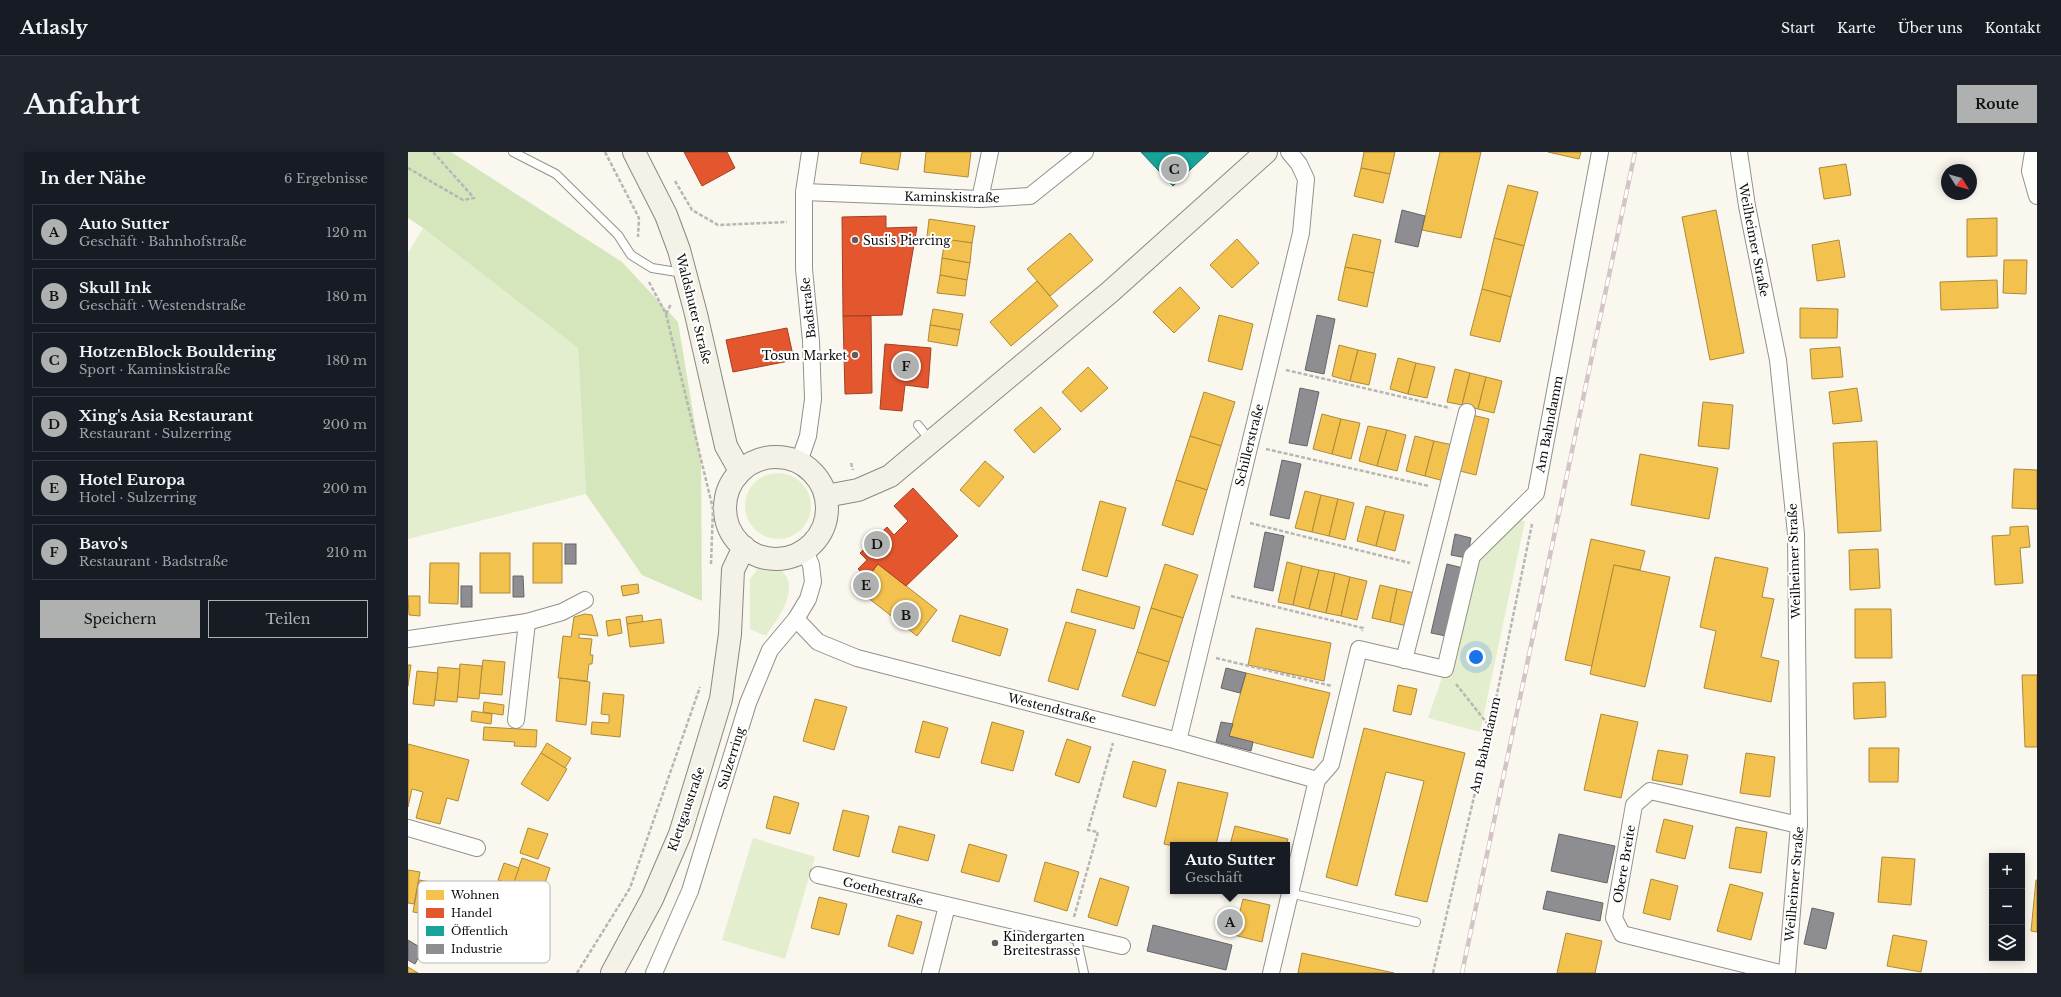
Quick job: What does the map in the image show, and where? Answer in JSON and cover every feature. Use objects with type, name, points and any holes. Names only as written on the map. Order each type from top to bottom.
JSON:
[{"type":"main road","name":"Waldshuter Straße","points":[[634,152],[666,215],[680,250],[726,446],[740,471]]},
{"type":"main road","points":[[826,496],[858,490],[890,476],[925,434],[1110,292],[1266,152]]},
{"type":"main road","points":[[771,457],[790,459],[799,462],[810,468],[818,478],[826,496],[827,511],[824,527],[814,543],[794,556],[778,558],[757,554],[744,547],[730,529],[725,511],[728,492],[740,471],[752,463],[771,457]]},
{"type":"main road","name":"Klettgaustraße","points":[[612,973],[652,899],[680,834],[722,699],[730,634],[734,570],[744,547]]},
{"type":"street","name":"Badstraße","points":[[799,462],[808,436],[813,399],[811,340],[804,269],[804,192],[810,152]]},
{"type":"street","points":[[980,199],[990,152]]},
{"type":"street","name":"Kaminskistraße","points":[[804,192],[980,199],[1030,196],[1085,152]]},
{"type":"street","name":"Schillerstraße","points":[[1178,741],[1301,233],[1306,179],[1299,164],[1289,152]]},
{"type":"street","name":"Am Bahndamm","points":[[1445,669],[1472,556],[1536,493],[1600,152]]},
{"type":"street","name":"Weilheimer Straße","points":[[1739,152],[1747,206],[1778,360],[1796,534],[1799,825],[1786,973]]},
{"type":"street","points":[[2019,152],[2030,171],[2037,196]]},
{"type":"street","points":[[2030,171],[2032,152]]},
{"type":"street","points":[[1404,660],[1466,412]]},
{"type":"street","name":"Sulzerring","points":[[654,973],[690,891],[748,703],[770,650],[796,619],[808,599],[812,582],[811,565],[805,550]]},
{"type":"street","points":[[408,639],[526,622],[562,612],[585,600]]},
{"type":"street","name":"Westendstraße","points":[[796,619],[818,642],[857,658],[1119,725],[1317,780]]},
{"type":"street","points":[[516,720],[526,622]]},
{"type":"street","points":[[1290,889],[1317,780],[1331,764],[1359,649],[1445,669]]},
{"type":"street","name":"Obere Breite","points":[[1780,973],[1622,934],[1614,918],[1634,805],[1650,791],[1799,825]]},
{"type":"street","points":[[408,828],[477,848]]},
{"type":"street","name":"Goethestraße","points":[[818,875],[1122,946]]},
{"type":"street","points":[[1272,973],[1289,894]]},
{"type":"street","points":[[930,973],[947,906]]},
{"type":"lane","points":[[513,152],[556,174],[618,235],[631,254],[636,258],[652,268],[686,273]]},
{"type":"lane","points":[[1290,893],[1416,922]]},
{"type":"lane","points":[[1072,935],[1084,973]]},
{"type":"path","points":[[408,168],[463,200],[474,198],[433,152]]},
{"type":"path","points":[[606,152],[639,218],[636,258],[666,314],[710,497]]},
{"type":"path","points":[[672,176],[692,210],[718,225],[805,221]]},
{"type":"path","points":[[1268,366],[1466,412]]},
{"type":"path","points":[[1249,445],[1447,490]]},
{"type":"path","name":"Am Bahndamm","points":[[1433,973],[1490,728],[1532,523]]},
{"type":"path","points":[[1268,528],[1428,567]]},
{"type":"path","points":[[1214,592],[1363,628],[1359,649]]},
{"type":"path","points":[[1199,654],[1350,690]]},
{"type":"path","points":[[1445,669],[1490,728]]},
{"type":"path","points":[[577,973],[630,888],[701,684]]},
{"type":"path","points":[[1072,935],[1098,832],[1088,830],[1119,725]]},
{"type":"green space","points":[[408,152],[451,152],[622,262],[678,322],[701,461],[702,601],[642,575],[586,494],[578,348],[408,218]]},
{"type":"green space","points":[[423,228],[578,348],[586,494],[408,539],[408,253]]},
{"type":"green space","points":[[771,473],[785,473],[797,478],[806,487],[811,499],[809,519],[802,530],[785,539],[771,539],[759,534],[750,525],[745,513],[745,499],[750,487],[759,478]]},
{"type":"green space","points":[[1508,520],[1525,521],[1480,732],[1428,718],[1445,669],[1472,556]]},
{"type":"green space","points":[[774,566],[786,576],[789,583],[789,591],[780,615],[766,636],[750,629],[750,579],[759,567]]},
{"type":"green space","points":[[753,838],[815,857],[785,959],[722,940]]},
{"type":"building: Wohnen","points":[[862,152],[901,152],[898,170],[860,163]]},
{"type":"building: Wohnen","points":[[926,152],[971,152],[968,177],[924,172]]},
{"type":"building: Wohnen","points":[[1364,152],[1395,152],[1390,174],[1361,168]]},
{"type":"building: Wohnen","points":[[1440,152],[1481,152],[1461,238],[1422,230]]},
{"type":"building: Wohnen","points":[[1548,152],[1581,152],[1579,159]]},
{"type":"building: Wohnen","points":[[1846,164],[1851,195],[1824,199],[1819,168]]},
{"type":"building: Wohnen","points":[[1361,168],[1390,174],[1383,203],[1354,196]]},
{"type":"building: Wohnen","points":[[1508,185],[1538,192],[1524,246],[1494,238]]},
{"type":"building: Wohnen","points":[[1716,210],[1744,353],[1710,360],[1682,217]]},
{"type":"building: Wohnen","points":[[1997,218],[1997,256],[1967,257],[1967,219]]},
{"type":"building: Wohnen","points":[[929,219],[975,226],[972,243],[927,237]]},
{"type":"building: Wohnen","points":[[1070,233],[1093,260],[1050,296],[1027,269]]},
{"type":"building: Wohnen","points":[[1353,234],[1381,240],[1374,273],[1345,267]]},
{"type":"building: Wohnen","points":[[1494,238],[1524,246],[1511,297],[1482,289]]},
{"type":"building: Wohnen","points":[[945,239],[972,243],[970,263],[942,258]]},
{"type":"building: Wohnen","points":[[1237,239],[1259,263],[1232,288],[1210,265]]},
{"type":"building: Wohnen","points":[[1839,240],[1845,277],[1817,281],[1812,245]]},
{"type":"building: Wohnen","points":[[942,258],[970,263],[967,280],[940,275]]},
{"type":"building: Wohnen","points":[[2004,260],[2027,260],[2026,294],[2003,293]]},
{"type":"building: Wohnen","points":[[1345,267],[1374,273],[1367,307],[1338,300]]},
{"type":"building: Wohnen","points":[[940,275],[967,280],[965,296],[937,293]]},
{"type":"building: Wohnen","points":[[1997,280],[1998,308],[1941,310],[1940,282]]},
{"type":"building: Wohnen","points":[[1037,281],[1058,306],[1011,346],[990,322]]},
{"type":"building: Wohnen","points":[[1180,287],[1200,308],[1174,333],[1153,312]]},
{"type":"building: Wohnen","points":[[1482,289],[1511,297],[1500,342],[1470,335]]},
{"type":"building: Wohnen","points":[[1800,308],[1838,309],[1837,338],[1800,338]]},
{"type":"building: Wohnen","points":[[933,309],[963,314],[960,330],[930,325]]},
{"type":"building: Wohnen","points":[[1219,315],[1253,324],[1242,370],[1208,361]]},
{"type":"building: Wohnen","points":[[930,325],[960,330],[957,346],[928,341]]},
{"type":"building: Wohnen","points":[[1339,345],[1358,350],[1350,381],[1332,376]]},
{"type":"building: Wohnen","points":[[1840,347],[1843,377],[1812,379],[1810,349]]},
{"type":"building: Wohnen","points":[[1358,350],[1376,354],[1369,385],[1350,381]]},
{"type":"building: Wohnen","points":[[1398,358],[1416,363],[1408,394],[1390,389]]},
{"type":"building: Wohnen","points":[[1416,363],[1435,367],[1427,398],[1408,394]]},
{"type":"building: Wohnen","points":[[1088,367],[1108,388],[1081,412],[1062,392]]},
{"type":"building: Wohnen","points":[[1455,369],[1470,373],[1462,405],[1447,402]]},
{"type":"building: Wohnen","points":[[1470,373],[1486,377],[1478,409],[1462,405]]},
{"type":"building: Wohnen","points":[[1486,377],[1502,381],[1494,413],[1478,409]]},
{"type":"building: Wohnen","points":[[1857,388],[1862,421],[1833,424],[1829,392]]},
{"type":"building: Wohnen","points":[[1204,392],[1235,402],[1221,446],[1190,436]]},
{"type":"building: Wohnen","points":[[1703,402],[1733,405],[1729,449],[1698,446]]},
{"type":"building: Wohnen","points":[[1041,407],[1061,429],[1034,453],[1014,430]]},
{"type":"building: Wohnen","points":[[1322,414],[1341,419],[1332,454],[1313,449]]},
{"type":"building: Wohnen","points":[[1472,415],[1489,419],[1476,475],[1460,471]]},
{"type":"building: Wohnen","points":[[1341,419],[1360,423],[1351,459],[1332,454]]},
{"type":"building: Wohnen","points":[[1368,426],[1387,430],[1377,466],[1359,461]]},
{"type":"building: Wohnen","points":[[1387,430],[1406,435],[1397,471],[1377,466]]},
{"type":"building: Wohnen","points":[[1190,436],[1221,446],[1207,490],[1176,480]]},
{"type":"building: Wohnen","points":[[1415,436],[1434,441],[1425,476],[1406,471]]},
{"type":"building: Wohnen","points":[[1434,441],[1453,445],[1444,481],[1425,476]]},
{"type":"building: Wohnen","points":[[1877,441],[1881,531],[1838,533],[1833,443]]},
{"type":"building: Wohnen","points":[[1640,454],[1718,468],[1709,519],[1631,505]]},
{"type":"building: Wohnen","points":[[985,461],[1004,477],[979,507],[960,490]]},
{"type":"building: Wohnen","points":[[2014,469],[2037,470],[2037,509],[2012,508]]},
{"type":"building: Wohnen","points":[[1176,480],[1207,490],[1193,535],[1162,525]]},
{"type":"building: Wohnen","points":[[1305,491],[1321,495],[1312,532],[1295,528]]},
{"type":"building: Wohnen","points":[[1321,495],[1338,499],[1329,536],[1312,532]]},
{"type":"building: Wohnen","points":[[1338,499],[1354,503],[1345,540],[1329,536]]},
{"type":"building: Wohnen","points":[[1100,501],[1126,508],[1107,577],[1082,570]]},
{"type":"building: Wohnen","points":[[1366,506],[1385,511],[1376,546],[1357,541]]},
{"type":"building: Wohnen","points":[[1385,511],[1404,515],[1395,551],[1376,546]]},
{"type":"building: Wohnen","points":[[2028,526],[2030,547],[2020,548],[2023,583],[1995,585],[1992,536],[2010,535],[2010,527]]},
{"type":"building: Wohnen","points":[[1591,539],[1645,551],[1640,570],[1614,565],[1592,666],[1565,660]]},
{"type":"building: Wohnen","points":[[533,543],[562,543],[562,583],[533,583]]},
{"type":"building: Wohnen","points":[[1878,549],[1880,588],[1850,590],[1849,550]]},
{"type":"building: Wohnen","points":[[480,553],[510,553],[510,593],[480,593]]},
{"type":"building: Wohnen","points":[[1715,557],[1768,568],[1762,597],[1774,599],[1761,657],[1779,661],[1771,702],[1704,688],[1716,631],[1700,627]]},
{"type":"building: Wohnen","points":[[1287,562],[1302,566],[1293,605],[1278,602]]},
{"type":"building: Wohnen","points":[[430,563],[459,563],[458,604],[429,603]]},
{"type":"building: Wohnen","points":[[878,564],[937,610],[917,636],[858,590]]},
{"type":"building: Wohnen","points":[[1165,564],[1198,575],[1183,618],[1151,608]]},
{"type":"building: Wohnen","points":[[1614,565],[1670,577],[1645,687],[1590,674]]},
{"type":"building: Wohnen","points":[[1302,566],[1319,570],[1309,609],[1293,605]]},
{"type":"building: Wohnen","points":[[1319,570],[1335,573],[1326,613],[1309,609]]},
{"type":"building: Wohnen","points":[[1335,573],[1350,577],[1341,616],[1326,613]]},
{"type":"building: Wohnen","points":[[1350,577],[1367,581],[1357,620],[1341,616]]},
{"type":"building: Wohnen","points":[[638,584],[639,593],[623,596],[621,586]]},
{"type":"building: Wohnen","points":[[1380,585],[1397,589],[1390,622],[1372,618]]},
{"type":"building: Wohnen","points":[[1077,589],[1140,607],[1134,629],[1071,612]]},
{"type":"building: Wohnen","points":[[1397,589],[1415,593],[1407,626],[1390,622]]},
{"type":"building: Wohnen","points":[[408,596],[420,596],[420,616],[409,615]]},
{"type":"building: Wohnen","points":[[1151,608],[1183,618],[1169,662],[1137,652]]},
{"type":"building: Wohnen","points":[[1855,609],[1891,609],[1892,658],[1855,658]]},
{"type":"building: Wohnen","points":[[585,614],[592,615],[598,636],[579,634],[579,638],[592,639],[590,655],[593,655],[592,664],[589,664],[587,681],[558,678],[563,636],[571,637],[574,617]]},
{"type":"building: Wohnen","points":[[642,615],[643,622],[627,624],[626,617]]},
{"type":"building: Wohnen","points":[[960,615],[1008,629],[1000,656],[952,641]]},
{"type":"building: Wohnen","points":[[620,619],[622,633],[608,636],[606,621]]},
{"type":"building: Wohnen","points":[[661,619],[664,643],[630,647],[627,624]]},
{"type":"building: Wohnen","points":[[1066,622],[1096,630],[1078,690],[1048,681]]},
{"type":"building: Wohnen","points":[[1256,628],[1331,643],[1324,681],[1248,665]]},
{"type":"building: Wohnen","points":[[1137,652],[1169,662],[1155,706],[1122,696]]},
{"type":"building: Wohnen","points":[[483,660],[505,662],[502,695],[479,693]]},
{"type":"building: Wohnen","points":[[460,664],[482,666],[479,699],[457,697]]},
{"type":"building: Wohnen","points":[[408,665],[411,665],[408,686]]},
{"type":"building: Wohnen","points":[[438,667],[460,669],[457,702],[435,700]]},
{"type":"building: Wohnen","points":[[417,671],[438,673],[434,706],[413,704]]},
{"type":"building: Wohnen","points":[[1246,673],[1330,693],[1313,758],[1229,736]]},
{"type":"building: Wohnen","points":[[2022,675],[2037,675],[2037,747],[2025,747]]},
{"type":"building: Wohnen","points":[[560,678],[590,682],[586,725],[556,721]]},
{"type":"building: Wohnen","points":[[1885,682],[1886,717],[1854,719],[1853,683]]},
{"type":"building: Wohnen","points":[[1398,685],[1417,689],[1411,715],[1393,711]]},
{"type":"building: Wohnen","points":[[603,693],[624,695],[620,737],[591,734],[592,722],[609,723],[609,715],[601,714]]},
{"type":"building: Wohnen","points":[[815,699],[847,707],[834,750],[803,741]]},
{"type":"building: Wohnen","points":[[484,702],[504,705],[503,715],[483,712]]},
{"type":"building: Wohnen","points":[[472,711],[492,714],[491,724],[471,721]]},
{"type":"building: Wohnen","points":[[1601,714],[1638,722],[1621,798],[1584,790]]},
{"type":"building: Wohnen","points":[[923,721],[948,728],[939,758],[915,752]]},
{"type":"building: Wohnen","points":[[992,722],[1024,731],[1013,771],[981,763]]},
{"type":"building: Wohnen","points":[[484,727],[537,730],[536,747],[514,746],[515,742],[483,740]]},
{"type":"building: Wohnen","points":[[1364,728],[1465,753],[1427,902],[1395,895],[1424,781],[1386,772],[1357,886],[1326,877]]},
{"type":"building: Wohnen","points":[[1067,739],[1091,747],[1079,783],[1055,775]]},
{"type":"building: Wohnen","points":[[547,743],[571,758],[565,768],[541,753]]},
{"type":"building: Wohnen","points":[[408,744],[469,760],[458,801],[447,798],[440,824],[416,818],[423,792],[412,789],[408,807]]},
{"type":"building: Wohnen","points":[[1869,748],[1899,748],[1898,782],[1869,782]]},
{"type":"building: Wohnen","points":[[1658,750],[1688,755],[1682,785],[1652,780]]},
{"type":"building: Wohnen","points":[[541,753],[567,769],[548,801],[521,784]]},
{"type":"building: Wohnen","points":[[1746,753],[1775,757],[1770,797],[1740,793]]},
{"type":"building: Wohnen","points":[[1133,761],[1166,770],[1156,807],[1123,797]]},
{"type":"building: Wohnen","points":[[1178,782],[1228,793],[1217,842],[1170,842],[1170,845],[1164,844]]},
{"type":"building: Wohnen","points":[[774,796],[799,803],[790,834],[766,828]]},
{"type":"building: Wohnen","points":[[843,810],[869,816],[859,857],[833,850]]},
{"type":"building: Wohnen","points":[[1664,819],[1693,826],[1685,859],[1656,852]]},
{"type":"building: Wohnen","points":[[899,826],[935,835],[928,861],[892,852]]},
{"type":"building: Wohnen","points":[[1235,826],[1288,839],[1287,842],[1231,842]]},
{"type":"building: Wohnen","points":[[1736,827],[1767,832],[1761,873],[1729,868]]},
{"type":"building: Wohnen","points":[[528,828],[548,834],[538,859],[520,853]]},
{"type":"building: Wohnen","points":[[969,844],[1007,855],[999,882],[961,872]]},
{"type":"building: Wohnen","points":[[1882,857],[1915,859],[1911,905],[1878,902]]},
{"type":"building: Wohnen","points":[[522,858],[550,868],[546,881],[514,881]]},
{"type":"building: Wohnen","points":[[1045,862],[1079,872],[1067,911],[1034,901]]},
{"type":"building: Wohnen","points":[[504,863],[519,868],[514,881],[498,880]]},
{"type":"building: Wohnen","points":[[408,870],[420,872],[414,904],[408,903]]},
{"type":"building: Wohnen","points":[[1100,878],[1129,887],[1117,926],[1088,917]]},
{"type":"building: Wohnen","points":[[1651,879],[1678,886],[1670,920],[1643,913]]},
{"type":"building: Wohnen","points":[[2037,880],[2037,932],[2031,931]]},
{"type":"building: Wohnen","points":[[1730,884],[1763,893],[1751,940],[1717,931]]},
{"type":"building: Wohnen","points":[[418,885],[418,913],[413,912]]},
{"type":"building: Wohnen","points":[[819,897],[847,904],[839,935],[811,928]]},
{"type":"building: Wohnen","points":[[1243,899],[1270,905],[1262,942],[1234,935]]},
{"type":"building: Wohnen","points":[[897,915],[922,922],[913,954],[888,946]]},
{"type":"building: Wohnen","points":[[1566,933],[1602,941],[1595,973],[1557,973]]},
{"type":"building: Wohnen","points":[[1893,935],[1927,941],[1921,972],[1887,966]]},
{"type":"building: Wohnen","points":[[1302,953],[1394,973],[1298,973]]},
{"type":"building: Wohnen","points":[[408,967],[418,973],[408,973]]},
{"type":"building: Handel","points":[[684,152],[727,152],[735,168],[702,186]]},
{"type":"building: Handel","points":[[886,216],[886,228],[917,227],[902,315],[843,316],[842,217]]},
{"type":"building: Handel","points":[[843,316],[871,316],[872,393],[845,394]]},
{"type":"building: Handel","points":[[787,328],[794,360],[733,372],[726,340]]},
{"type":"building: Handel","points":[[885,344],[931,348],[928,388],[905,385],[902,411],[880,409]]},
{"type":"building: Handel","points":[[913,488],[958,536],[906,586],[878,564],[867,578],[858,569],[867,560],[860,553],[887,527],[894,535],[908,521],[894,506]]},
{"type":"building: Handel","points":[[1229,915],[1238,918],[1234,935],[1224,933]]},
{"type":"building: Öffentlich","points":[[1141,152],[1209,152],[1173,186]]},
{"type":"building: Industrie","points":[[1402,210],[1425,216],[1418,247],[1395,242]]},
{"type":"building: Industrie","points":[[1317,315],[1335,319],[1324,374],[1305,370]]},
{"type":"building: Industrie","points":[[1300,388],[1319,392],[1307,446],[1289,443]]},
{"type":"building: Industrie","points":[[1282,460],[1301,464],[1289,519],[1270,515]]},
{"type":"building: Industrie","points":[[1265,532],[1284,536],[1273,591],[1254,587]]},
{"type":"building: Industrie","points":[[1455,534],[1471,538],[1467,558],[1451,555]]},
{"type":"building: Industrie","points":[[565,544],[576,544],[576,564],[565,564]]},
{"type":"building: Industrie","points":[[1447,564],[1467,569],[1451,637],[1431,633]]},
{"type":"building: Industrie","points":[[513,576],[523,576],[524,597],[513,597]]},
{"type":"building: Industrie","points":[[461,586],[472,586],[472,607],[461,607]]},
{"type":"building: Industrie","points":[[1226,668],[1246,673],[1240,693],[1221,688]]},
{"type":"building: Industrie","points":[[1221,722],[1233,724],[1229,736],[1253,742],[1251,751],[1216,742]]},
{"type":"building: Industrie","points":[[1559,834],[1615,846],[1607,883],[1551,871]]},
{"type":"building: Industrie","points":[[1547,891],[1603,903],[1600,921],[1543,909]]},
{"type":"building: Industrie","points":[[1812,908],[1834,913],[1826,949],[1804,944]]},
{"type":"building: Industrie","points":[[1153,925],[1232,945],[1226,970],[1147,951]]},
{"type":"building: Industrie","points":[[408,940],[418,946],[418,958],[415,964],[408,960]]},
{"type":"railway","points":[[1462,973],[1635,152]]},
{"type":"place","name":"HotzenBlock Bouldering","points":[[1174,169]]},
{"type":"place","name":"Susi's Piercing","points":[[855,240]]},
{"type":"place","name":"Tosun Market","points":[[855,355]]},
{"type":"place","name":"Bavo's","points":[[906,366]]},
{"type":"place","name":"Xing's Asia Restaurant","points":[[877,544]]},
{"type":"place","name":"Hotel Europa","points":[[866,585]]},
{"type":"place","name":"Skull Ink","points":[[906,615]]},
{"type":"place","name":"Auto Sutter","points":[[1230,922]]},
{"type":"place","name":"Kindergarten Breitestrasse","points":[[995,943]]}]
